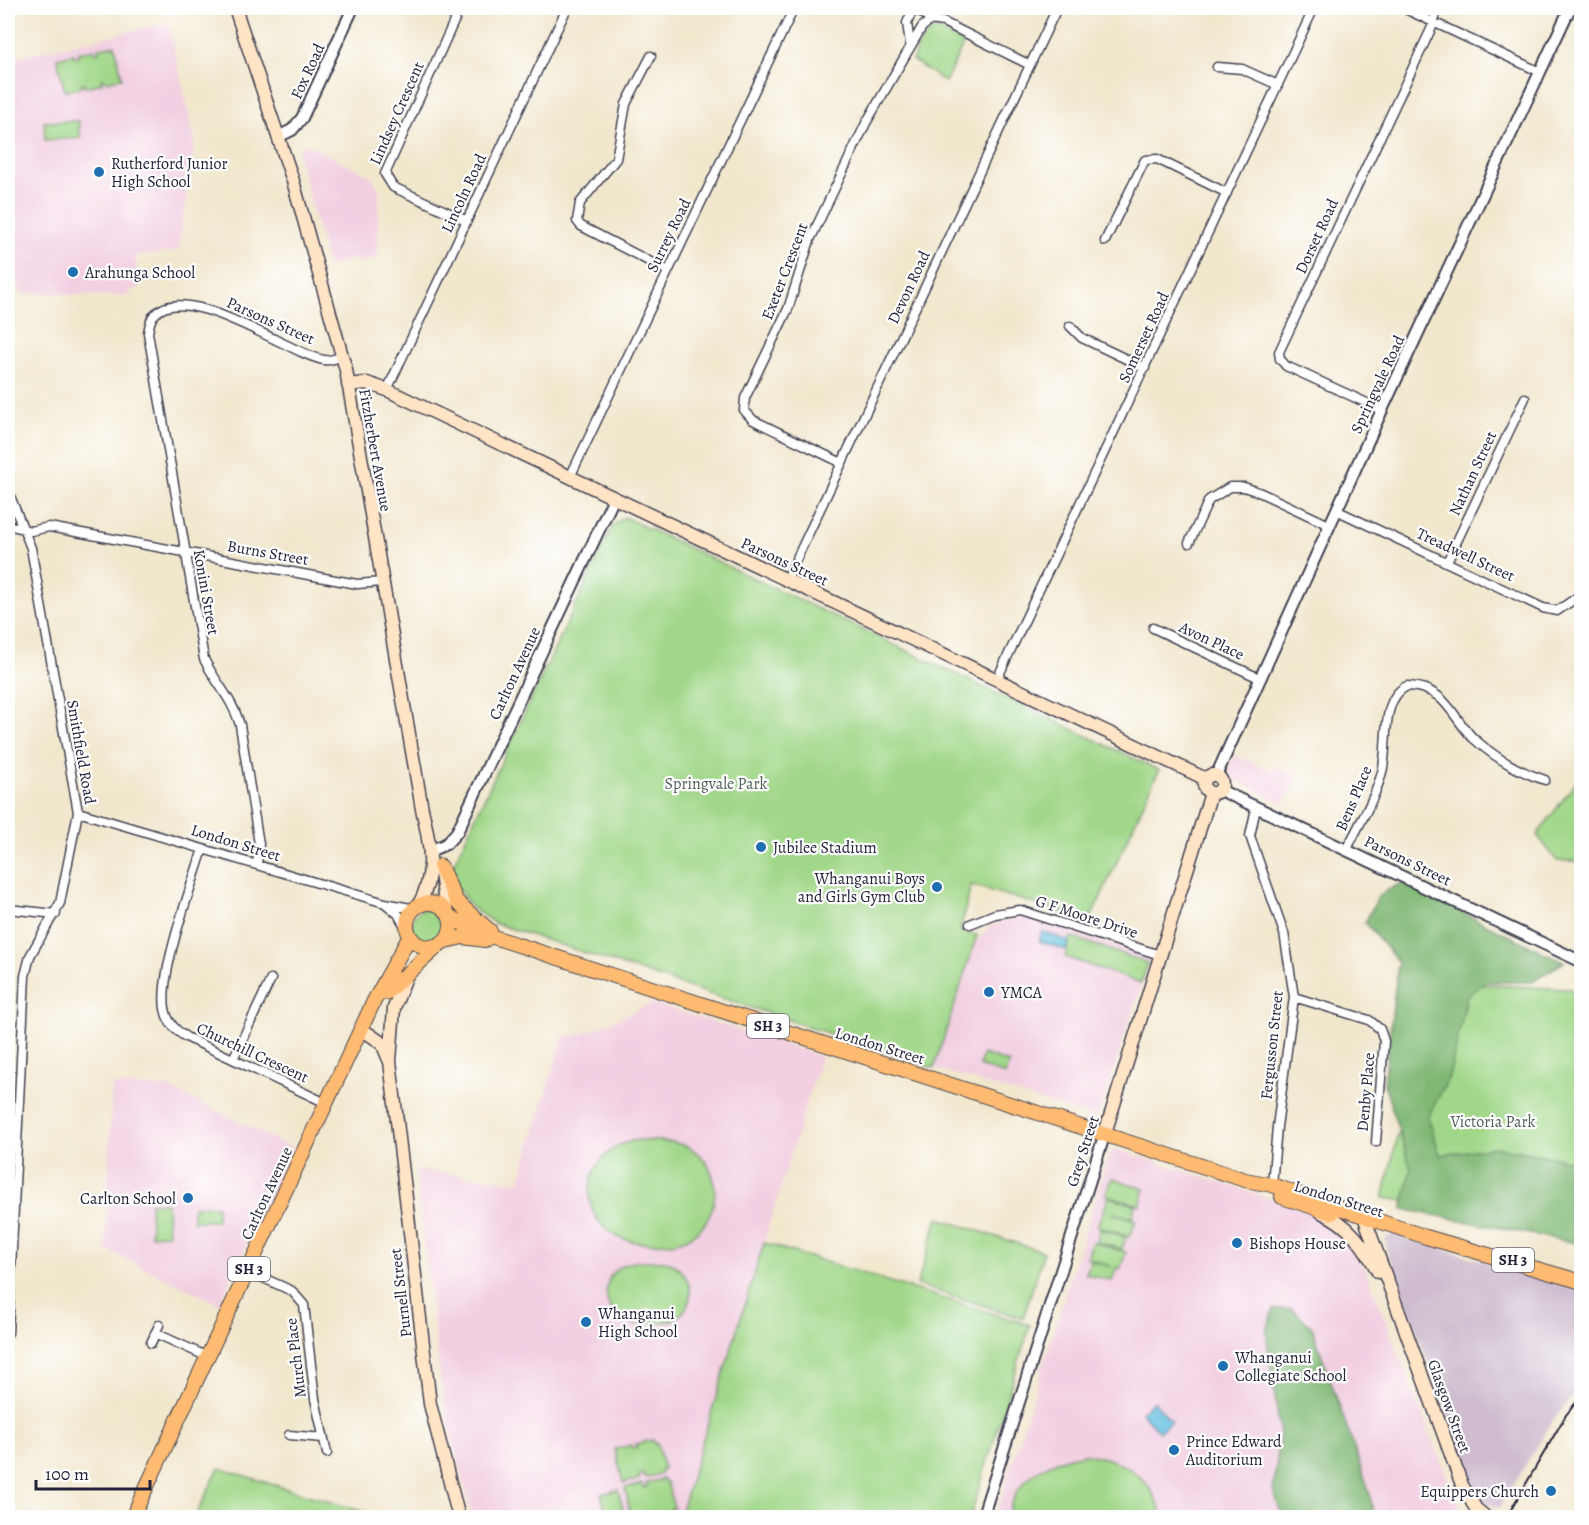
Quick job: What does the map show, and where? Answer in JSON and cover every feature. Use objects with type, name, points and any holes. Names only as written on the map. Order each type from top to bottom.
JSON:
[{"type":"highway","points":[[440,866],[464,909],[505,940]]},
{"type":"highway","name":"SH 3","points":[[441,943],[431,948],[419,945],[408,933],[409,915],[416,908],[435,904],[448,913]]},
{"type":"highway","points":[[441,943],[450,928],[448,913]]},
{"type":"highway","name":"London Street","points":[[448,913],[475,931],[651,990],[1105,1133],[1245,1180],[1272,1185],[1386,1229],[1414,1237],[1426,1237]]},
{"type":"highway","name":"Carlton Avenue","points":[[132,1518],[408,933]]},
{"type":"highway","name":"London Street","points":[[441,943],[462,937],[505,940]]},
{"type":"highway","name":"Carlton Avenue","points":[[370,1014],[386,992],[441,943]]},
{"type":"highway","name":"London Street","points":[[1245,1180],[1270,1193],[1308,1206],[1365,1219],[1581,1282]]},
{"type":"main road","name":"Fitzherbert Avenue","points":[[236,8],[278,137],[342,357],[348,385],[432,850],[430,880],[416,908]]},
{"type":"main road","name":"Parsons Street","points":[[348,385],[367,383],[387,390],[997,679],[1211,777]]},
{"type":"main road","points":[[1211,777],[1204,788],[1216,792]]},
{"type":"main road","name":"Grey Street","points":[[1105,1133],[1160,955],[1216,792]]},
{"type":"main road","points":[[432,850],[440,866],[448,913]]},
{"type":"main road","name":"Purnell Street","points":[[409,970],[394,1008],[390,1061],[430,1404],[459,1518]]},
{"type":"main road","name":"Purnell Street","points":[[363,1030],[382,1043],[390,1061]]},
{"type":"main road","name":"Glasgow Street","points":[[1308,1206],[1339,1222],[1360,1241],[1392,1299]]},
{"type":"main road","name":"Glasgow Street","points":[[1365,1219],[1392,1299],[1462,1485],[1476,1509],[1487,1518]]},
{"type":"main road","points":[[1375,1245],[1386,1229]]},
{"type":"street","name":"Fox Road","points":[[278,137],[292,129],[302,118],[353,8]]},
{"type":"street","name":"Lindsey Crescent","points":[[460,8],[386,166],[385,176],[393,187],[467,221]]},
{"type":"street","name":"Lincoln Road","points":[[387,390],[567,8]]},
{"type":"street","name":"Surrey Road","points":[[570,477],[794,8]]},
{"type":"street","name":"Devon Road","points":[[787,579],[1057,8]]},
{"type":"street","name":"Somerset Road","points":[[997,679],[1314,8]]},
{"type":"street","points":[[1403,8],[1538,71]]},
{"type":"street","points":[[1433,22],[1438,8]]},
{"type":"street","name":"Springvale Road","points":[[1211,777],[1259,678],[1538,71],[1570,8]]},
{"type":"street","name":"Exeter Crescent","points":[[910,44],[907,23],[912,12],[919,10],[931,20],[943,22],[1030,65]]},
{"type":"street","name":"Exeter Crescent","points":[[842,463],[753,420],[746,415],[743,404],[788,309],[810,240],[866,123],[910,44],[922,27],[931,20]]},
{"type":"street","name":"Dorset Road","points":[[1382,410],[1287,366],[1280,359],[1279,352],[1433,22]]},
{"type":"street","points":[[651,56],[626,104],[616,159],[580,203],[577,221],[581,226],[668,271]]},
{"type":"street","points":[[1217,67],[1242,69],[1278,85]]},
{"type":"street","points":[[1105,241],[1144,160],[1157,159],[1227,193]]},
{"type":"street","name":"Parsons Street","points":[[153,316],[163,309],[180,306],[225,314],[322,359],[342,357]]},
{"type":"street","name":"Konini Street","points":[[153,316],[148,333],[204,659],[212,676],[235,709],[240,725],[259,844],[257,865]]},
{"type":"street","points":[[1070,326],[1082,338],[1145,368]]},
{"type":"street","name":"Nathan Street","points":[[1447,562],[1525,398]]},
{"type":"street","points":[[1189,543],[1209,500],[1230,487],[1244,487],[1261,493],[1329,525]]},
{"type":"street","name":"Smithfield Road","points":[[8,491],[31,548],[78,812],[65,884],[56,914],[26,966],[8,1333]]},
{"type":"street","name":"Carlton Avenue","points":[[432,850],[446,844],[457,832],[615,498]]},
{"type":"street","name":"Treadwell Street","points":[[1336,510],[1553,610],[1562,609],[1581,594]]},
{"type":"street","name":"Burns Street","points":[[8,525],[31,531],[44,526],[357,584],[383,582]]},
{"type":"street","name":"Avon Place","points":[[1153,628],[1259,678]]},
{"type":"street","name":"Bens Place","points":[[1347,849],[1381,775],[1389,712],[1398,692],[1407,686],[1421,688],[1448,702],[1465,729],[1476,740],[1527,775],[1545,780]]},
{"type":"street","name":"Parsons Street","points":[[1216,792],[1347,849],[1581,962]]},
{"type":"street","name":"Fergusson Street","points":[[1256,808],[1250,836],[1284,933],[1294,997],[1272,1185]]},
{"type":"street","name":"London Street","points":[[78,812],[385,903],[416,908]]},
{"type":"street","name":"Churchill Crescent","points":[[203,849],[174,941],[164,1004],[168,1020],[179,1033],[327,1104]]},
{"type":"street","points":[[385,903],[398,914],[408,933]]},
{"type":"street","points":[[8,909],[56,914]]},
{"type":"street","name":"G F Moore Drive","points":[[970,924],[995,914],[1020,910],[1160,955]]},
{"type":"street","points":[[233,1059],[271,979]]},
{"type":"street","name":"Denby Place","points":[[1294,997],[1369,1020],[1380,1029],[1384,1041],[1376,1142]]},
{"type":"street","points":[[8,1122],[17,1122]]},
{"type":"street","name":"Grey Street","points":[[982,1518],[1105,1133]]},
{"type":"street","name":"Murch Place","points":[[248,1271],[292,1291],[304,1305],[315,1399],[327,1453]]},
{"type":"street","points":[[151,1343],[157,1329],[208,1357]]},
{"type":"street","points":[[289,1435],[323,1438]]},
{"type":"shaded area","name":"Rutherford Junior High School","points":[[168,23],[195,140],[178,251],[135,256],[139,288],[132,289],[128,296],[21,293],[8,254],[8,59]]},
{"type":"shaded area","points":[[303,143],[371,176],[379,189],[377,258],[359,263],[357,258],[328,266],[299,159],[298,153]]},
{"type":"shaded area","points":[[1234,755],[1272,771],[1277,767],[1297,776],[1284,804],[1230,777],[1227,771]]},
{"type":"shaded area","points":[[1021,916],[1148,954],[1150,960],[1097,1118],[934,1068],[973,946],[991,925]]},
{"type":"shaded area","name":"Whanganui High School","points":[[652,1003],[821,1056],[679,1517],[472,1517],[443,1401],[415,1170],[519,1182],[563,1037],[589,1032]]},
{"type":"shaded area","name":"Carlton School","points":[[112,1085],[168,1088],[293,1148],[219,1304],[105,1249]]},
{"type":"shaded area","name":"Whanganui Collegiate School","points":[[1115,1149],[1332,1218],[1352,1235],[1455,1498],[1464,1514],[1471,1517],[995,1518],[1110,1152]]},
{"type":"shaded area","points":[[1395,1234],[1581,1291],[1581,1384],[1551,1424],[1499,1508],[1486,1504],[1476,1492],[1387,1251],[1385,1238]]},
{"type":"green space","points":[[935,28],[964,43],[945,82],[912,60],[923,38]]},
{"type":"green space","points":[[115,45],[122,78],[106,82],[101,79],[102,83],[85,87],[84,83],[81,84],[82,87],[65,91],[57,58],[74,54],[78,57],[78,53],[94,49],[96,53],[99,52],[98,48]]},
{"type":"green space","points":[[79,121],[80,138],[45,140],[44,122]]},
{"type":"green space","name":"Springvale Park","points":[[624,517],[1159,770],[1090,920],[971,885],[960,931],[977,935],[934,1068],[494,923],[471,907],[452,879],[453,865],[613,525]]},
{"type":"green space","points":[[1581,775],[1581,861],[1557,861],[1537,835]]},
{"type":"green space","points":[[1401,883],[1564,962],[1531,982],[1486,982],[1467,996],[1449,1077],[1428,1117],[1440,1155],[1495,1147],[1581,1162],[1581,1244],[1402,1209],[1411,1169],[1384,1084],[1398,962],[1365,923],[1379,895]]},
{"type":"green space","points":[[429,908],[441,913],[446,925],[441,937],[429,942],[417,937],[412,925],[417,913]]},
{"type":"green space","points":[[1071,937],[1148,963],[1141,983],[1065,957]]},
{"type":"green space","name":"Victoria Park","points":[[1474,984],[1581,990],[1581,1223],[1383,1198],[1421,1037]]},
{"type":"green space","points":[[983,1054],[1009,1063],[1005,1075],[979,1066]]},
{"type":"green space","points":[[639,1140],[681,1144],[693,1150],[705,1161],[712,1174],[715,1189],[708,1218],[699,1230],[686,1239],[657,1243],[622,1239],[601,1225],[593,1211],[589,1196],[591,1180],[597,1166],[608,1153],[622,1144]]},
{"type":"green space","points":[[1112,1178],[1145,1189],[1140,1205],[1106,1195]]},
{"type":"green space","points":[[1109,1197],[1135,1205],[1132,1218],[1112,1213],[1136,1220],[1130,1237],[1097,1226]]},
{"type":"green space","points":[[150,1203],[167,1203],[168,1234],[151,1235]]},
{"type":"green space","points":[[193,1206],[217,1206],[217,1221],[193,1221]]},
{"type":"green space","points":[[938,1218],[1044,1252],[1023,1318],[917,1285]]},
{"type":"green space","points":[[1100,1229],[1126,1237],[1122,1249],[1096,1242]]},
{"type":"green space","points":[[1092,1242],[1126,1252],[1120,1269],[1116,1268],[1112,1281],[1086,1274],[1090,1261],[1112,1267],[1087,1258]]},
{"type":"green space","points":[[764,1243],[1030,1325],[970,1517],[679,1517]]},
{"type":"green space","points":[[665,1261],[674,1265],[686,1278],[690,1295],[684,1311],[673,1320],[660,1323],[632,1324],[618,1317],[612,1311],[606,1294],[610,1277],[624,1265],[634,1262]]},
{"type":"green space","points":[[1274,1309],[1292,1309],[1312,1327],[1370,1494],[1374,1517],[1286,1518],[1282,1515],[1273,1491],[1280,1434],[1266,1332]]},
{"type":"green space","points":[[653,1440],[654,1444],[657,1443],[664,1469],[661,1470],[661,1474],[645,1478],[643,1474],[639,1475],[640,1479],[623,1483],[615,1449],[632,1445],[633,1449],[637,1448],[636,1444]]},
{"type":"green space","points":[[1085,1454],[1112,1461],[1135,1472],[1151,1491],[1162,1517],[1008,1517],[1018,1491],[1035,1473],[1059,1460]]},
{"type":"green space","points":[[219,1468],[380,1517],[195,1517]]},
{"type":"green space","points":[[663,1479],[667,1482],[674,1508],[670,1509],[671,1512],[654,1517],[653,1513],[649,1514],[650,1517],[631,1517],[625,1488],[642,1484],[643,1488],[647,1487],[646,1483]]},
{"type":"green space","points":[[618,1490],[625,1517],[607,1517],[601,1494]]},
{"type":"water","points":[[1042,932],[1069,941],[1066,950],[1039,941]]},
{"type":"water","points":[[1154,1401],[1171,1421],[1159,1432],[1141,1412]]},
{"type":"railway","points":[[1506,1518],[1566,1415],[1582,1395]]},
{"type":"place","name":"Rutherford Junior High School","points":[[99,172]]},
{"type":"place","name":"Arahunga School","points":[[73,272]]},
{"type":"place","name":"Jubilee Stadium","points":[[761,847]]},
{"type":"place","name":"Whanganui Boys and Girls Gym Club","points":[[937,887]]},
{"type":"place","name":"YMCA","points":[[989,992]]},
{"type":"place","name":"Carlton School","points":[[188,1198]]},
{"type":"place","name":"Bishops House","points":[[1237,1243]]},
{"type":"place","name":"Whanganui High School","points":[[586,1322]]},
{"type":"place","name":"Whanganui Collegiate School","points":[[1223,1366]]},
{"type":"place","name":"Prince Edward Auditorium","points":[[1174,1450]]},
{"type":"place","name":"Equippers Church","points":[[1551,1491]]}]
